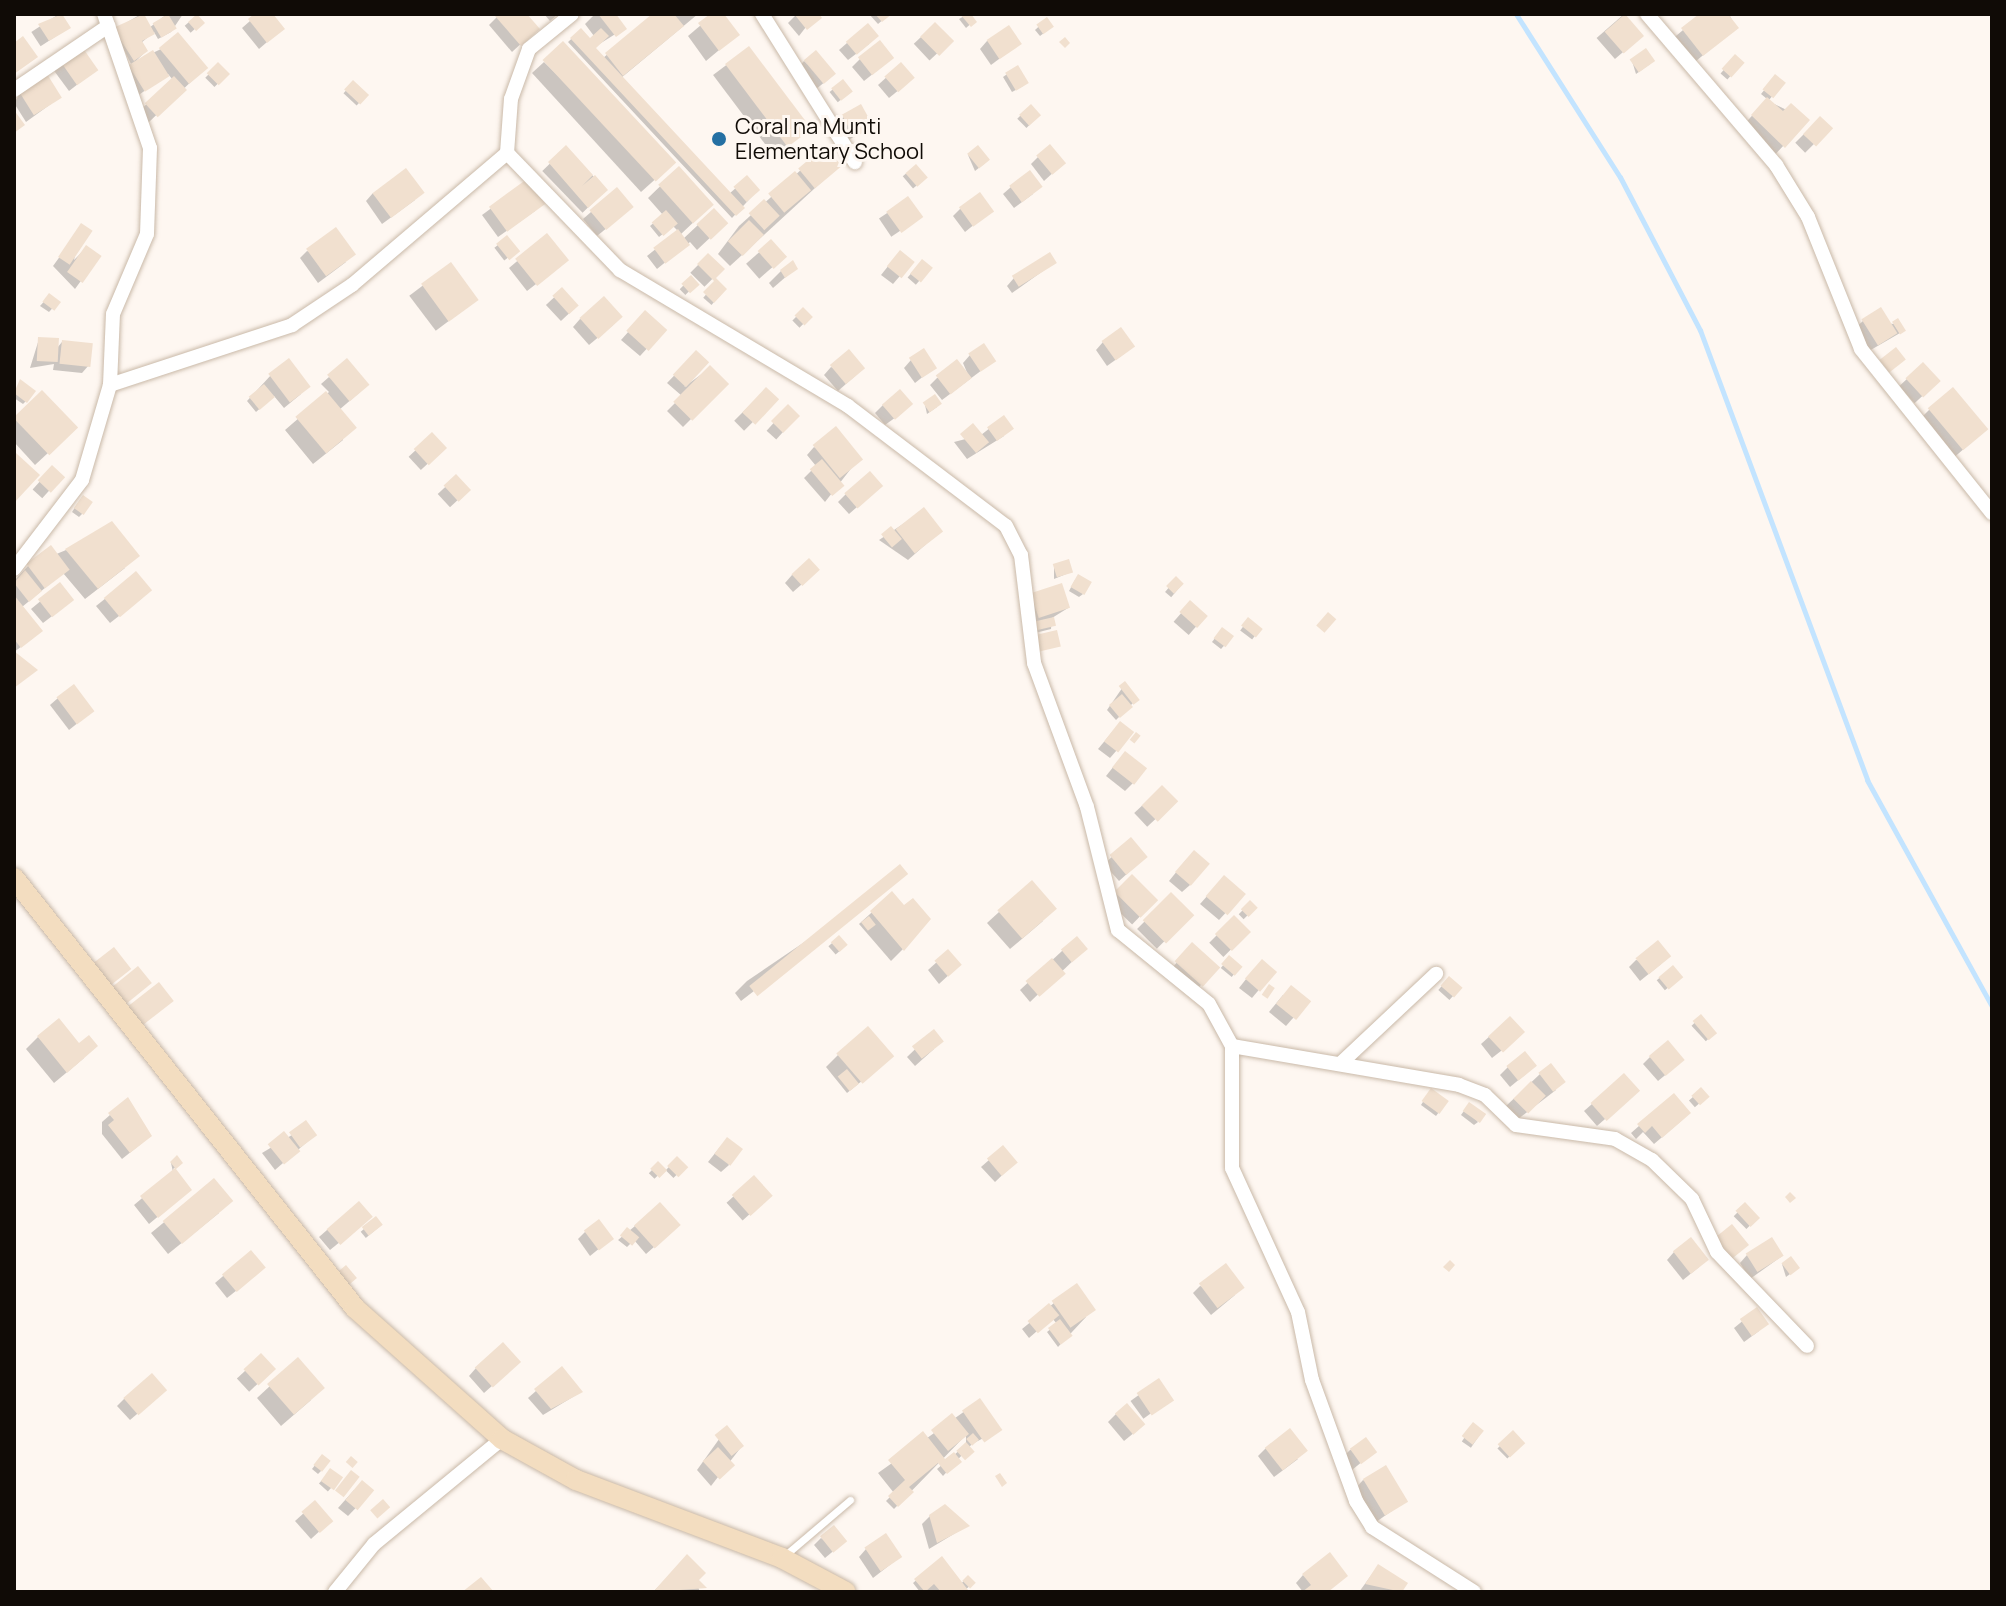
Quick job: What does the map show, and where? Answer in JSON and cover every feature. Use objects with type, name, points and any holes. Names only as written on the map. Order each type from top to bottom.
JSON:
[{"type":"street","points":[[110,385],[292,325],[352,285],[507,153],[511,99],[529,49],[572,14]]},
{"type":"street","points":[[762,14],[855,162]]},
{"type":"street","points":[[1647,14],[1776,165],[1808,217],[1861,349],[1992,513]]},
{"type":"street","points":[[14,90],[106,20],[150,148],[147,234],[113,314],[110,385],[82,480],[14,569]]},
{"type":"street","points":[[507,153],[620,270],[848,406],[1006,526],[1021,555],[1034,663],[1087,807],[1118,930],[1209,1004],[1232,1046],[1232,1168],[1298,1312],[1312,1380],[1356,1501],[1372,1527],[1474,1592]]},
{"type":"street","points":[[14,878],[355,1308],[502,1439],[576,1480],[782,1558],[846,1592]]},
{"type":"street","points":[[1340,1064],[1436,974]]},
{"type":"street","points":[[1232,1046],[1459,1085],[1485,1095],[1516,1125],[1615,1139],[1652,1160],[1692,1199],[1717,1252],[1807,1346]]},
{"type":"street","points":[[335,1592],[374,1544],[502,1439]]},
{"type":"lane","points":[[782,1558],[850,1500]]},
{"type":"building","points":[[62,14],[71,28],[49,41],[38,24]]},
{"type":"building","points":[[144,14],[155,34],[142,41],[148,51],[134,61],[113,28]]},
{"type":"building","points":[[168,14],[177,29],[161,38],[153,23]]},
{"type":"building","points":[[197,14],[205,23],[196,31],[188,22]]},
{"type":"building","points":[[254,14],[273,14],[285,29],[267,43],[248,19]]},
{"type":"building","points":[[527,14],[540,29],[521,46],[495,16]]},
{"type":"building","points":[[598,14],[616,14],[627,29],[616,37]]},
{"type":"building","points":[[652,14],[674,14],[684,26],[623,76],[605,53]]},
{"type":"building","points":[[710,14],[724,14],[740,35],[719,51],[698,23]]},
{"type":"building","points":[[794,14],[819,14],[822,18],[807,30]]},
{"type":"building","points":[[875,14],[892,14],[882,22]]},
{"type":"building","points":[[960,14],[971,14],[977,22],[971,27]]},
{"type":"building","points":[[1625,14],[1644,36],[1624,54],[1605,32]]},
{"type":"building","points":[[1699,14],[1728,14],[1739,28],[1703,56],[1681,28]]},
{"type":"building","points":[[1047,17],[1054,27],[1043,34],[1036,24]]},
{"type":"building","points":[[935,22],[954,41],[939,56],[920,37]]},
{"type":"building","points":[[868,23],[879,36],[857,55],[846,42]]},
{"type":"building","points":[[1009,25],[1022,44],[999,59],[987,40]]},
{"type":"building","points":[[581,28],[590,38],[601,28],[609,36],[596,48],[745,208],[736,216],[570,38]]},
{"type":"building","points":[[178,32],[208,68],[189,84],[159,48]]},
{"type":"building","points":[[23,36],[38,57],[14,74],[14,43]]},
{"type":"building","points":[[1065,37],[1070,43],[1065,48],[1059,42]]},
{"type":"building","points":[[880,40],[894,58],[872,75],[858,57]]},
{"type":"building","name":"Coral na Munti Elementary School","points":[[563,41],[676,162],[656,182],[543,60]]},
{"type":"building","points":[[80,44],[98,70],[77,85],[59,59]]},
{"type":"building","points":[[749,46],[812,129],[788,147],[725,64]]},
{"type":"building","points":[[1646,48],[1655,61],[1639,73],[1630,59]]},
{"type":"building","points":[[153,50],[169,76],[145,92],[128,65]]},
{"type":"building","points":[[816,50],[836,74],[824,84],[804,60]]},
{"type":"building","points":[[1735,54],[1745,63],[1731,78],[1722,69]]},
{"type":"building","points":[[218,62],[230,74],[219,85],[207,73]]},
{"type":"building","points":[[901,62],[915,78],[898,92],[884,76]]},
{"type":"building","points":[[1018,65],[1029,83],[1016,91],[1005,73]]},
{"type":"building","points":[[47,74],[62,98],[34,115],[19,91]]},
{"type":"building","points":[[1775,74],[1786,83],[1773,98],[1762,90]]},
{"type":"building","points":[[174,76],[187,90],[158,117],[145,103]]},
{"type":"building","points":[[843,79],[853,92],[841,101],[831,88]]},
{"type":"building","points":[[353,80],[369,95],[360,105],[344,90]]},
{"type":"building","points":[[1767,97],[1783,111],[1791,103],[1810,120],[1785,148],[1751,115]]},
{"type":"building","points":[[861,104],[874,127],[854,137],[842,115]]},
{"type":"building","points":[[1031,104],[1041,115],[1029,126],[1019,115]]},
{"type":"building","points":[[14,110],[25,125],[14,133]]},
{"type":"building","points":[[1820,116],[1833,128],[1816,147],[1803,134]]},
{"type":"building","points":[[1050,144],[1066,163],[1052,175],[1036,156]]},
{"type":"building","points":[[566,145],[593,175],[582,186],[595,175],[608,190],[588,208],[548,162]]},
{"type":"building","points":[[978,145],[990,160],[979,169],[967,154]]},
{"type":"building","points":[[825,146],[842,166],[815,188],[798,168]]},
{"type":"building","points":[[916,164],[928,178],[917,187],[905,173]]},
{"type":"building","points":[[679,166],[714,205],[693,223],[658,185]]},
{"type":"building","points":[[406,168],[425,193],[391,218],[372,193]]},
{"type":"building","points":[[1030,170],[1043,187],[1022,202],[1009,186]]},
{"type":"building","points":[[795,171],[811,190],[784,213],[768,193]]},
{"type":"building","points":[[747,175],[760,190],[747,202],[733,187]]},
{"type":"building","points":[[527,179],[545,204],[507,232],[489,207]]},
{"type":"building","points":[[617,187],[634,207],[606,230],[589,210]]},
{"type":"building","points":[[980,192],[994,211],[973,227],[959,207]]},
{"type":"building","points":[[908,196],[923,217],[901,233],[886,212]]},
{"type":"building","points":[[764,199],[780,216],[764,230],[749,213]]},
{"type":"building","points":[[714,208],[728,223],[711,240],[696,224]]},
{"type":"building","points":[[666,210],[678,224],[663,236],[652,222]]},
{"type":"building","points":[[749,220],[764,235],[743,256],[728,241]]},
{"type":"building","points":[[81,223],[93,231],[70,265],[58,257]]},
{"type":"building","points":[[336,227],[356,255],[326,276],[306,249]]},
{"type":"building","points":[[678,229],[690,245],[665,264],[653,248]]},
{"type":"building","points":[[547,233],[569,260],[537,286],[515,259]]},
{"type":"building","points":[[507,235],[520,251],[509,260],[496,244]]},
{"type":"building","points":[[771,239],[787,257],[774,269],[758,251]]},
{"type":"building","points":[[86,245],[102,256],[83,283],[67,272]]},
{"type":"building","points":[[900,250],[915,262],[902,278],[887,266]]},
{"type":"building","points":[[1050,252],[1057,263],[1019,287],[1012,276]]},
{"type":"building","points":[[708,253],[725,269],[716,278],[727,289],[714,303],[703,292],[714,281],[697,264]]},
{"type":"building","points":[[922,259],[933,268],[921,283],[910,274]]},
{"type":"building","points":[[793,260],[798,269],[785,278],[780,270]]},
{"type":"building","points":[[451,262],[479,300],[449,322],[421,284]]},
{"type":"building","points":[[691,275],[700,285],[690,293],[681,284]]},
{"type":"building","points":[[562,287],[579,306],[569,314],[552,296]]},
{"type":"building","points":[[49,293],[61,302],[54,311],[42,302]]},
{"type":"building","points":[[604,296],[623,317],[598,339],[579,318]]},
{"type":"building","points":[[803,307],[813,317],[804,325],[795,315]]},
{"type":"building","points":[[1881,307],[1897,333],[1878,345],[1861,319]]},
{"type":"building","points":[[645,310],[667,330],[649,351],[626,331]]},
{"type":"building","points":[[1898,318],[1906,331],[1900,334],[1892,322]]},
{"type":"building","points":[[1121,327],[1135,346],[1116,361],[1102,341]]},
{"type":"building","points":[[38,337],[59,338],[58,362],[37,361]]},
{"type":"building","points":[[62,340],[93,343],[90,367],[59,364]]},
{"type":"building","points":[[984,343],[996,361],[981,372],[968,354]]},
{"type":"building","points":[[1896,347],[1906,360],[1889,373],[1879,360]]},
{"type":"building","points":[[924,348],[937,368],[922,378],[909,358]]},
{"type":"building","points":[[849,349],[865,368],[846,384],[830,365]]},
{"type":"building","points":[[696,350],[709,362],[686,387],[673,375]]},
{"type":"building","points":[[289,358],[311,387],[290,402],[268,374]]},
{"type":"building","points":[[347,358],[369,385],[350,402],[327,375]]},
{"type":"building","points":[[957,359],[972,378],[950,395],[936,376]]},
{"type":"building","points":[[1923,362],[1941,381],[1923,397],[1905,378]]},
{"type":"building","points":[[710,365],[729,384],[692,421],[673,402]]},
{"type":"building","points":[[20,379],[36,391],[27,403],[14,393]]},
{"type":"building","points":[[264,384],[275,397],[260,410],[249,397]]},
{"type":"building","points":[[766,387],[779,399],[755,425],[742,413]]},
{"type":"building","points":[[1953,387],[1988,429],[1963,450],[1928,408]]},
{"type":"building","points":[[900,389],[913,404],[895,420],[882,405]]},
{"type":"building","points":[[42,390],[78,427],[49,455],[14,419]]},
{"type":"building","points":[[326,391],[357,428],[326,453],[295,417]]},
{"type":"building","points":[[935,394],[942,404],[930,412],[923,403]]},
{"type":"building","points":[[788,404],[800,416],[783,433],[771,421]]},
{"type":"building","points":[[1004,415],[1014,429],[997,441],[987,427]]},
{"type":"building","points":[[973,423],[989,442],[976,453],[960,434]]},
{"type":"building","points":[[836,426],[863,459],[840,478],[813,445]]},
{"type":"building","points":[[432,432],[447,448],[429,465],[414,449]]},
{"type":"building","points":[[14,454],[40,475],[14,503]]},
{"type":"building","points":[[822,459],[844,486],[832,496],[810,469]]},
{"type":"building","points":[[52,465],[65,477],[51,493],[38,480]]},
{"type":"building","points":[[870,471],[883,486],[857,508],[844,493]]},
{"type":"building","points":[[456,474],[471,490],[459,502],[444,486]]},
{"type":"building","points":[[83,495],[93,502],[84,515],[74,508]]},
{"type":"building","points":[[924,507],[943,531],[915,554],[896,529]]},
{"type":"building","points":[[112,521],[140,556],[98,589],[65,549]]},
{"type":"building","points":[[891,526],[902,539],[892,547],[881,534]]},
{"type":"building","points":[[51,545],[70,570],[45,588],[26,564]]},
{"type":"building","points":[[809,558],[820,570],[802,586],[791,574]]},
{"type":"building","points":[[1069,559],[1073,572],[1057,577],[1053,564]]},
{"type":"building","points":[[25,570],[42,591],[29,602],[14,583]]},
{"type":"building","points":[[136,571],[152,590],[120,617],[104,598]]},
{"type":"building","points":[[1078,574],[1092,582],[1084,595],[1070,587]]},
{"type":"building","points":[[1176,576],[1184,584],[1174,594],[1166,586]]},
{"type":"building","points":[[60,582],[74,600],[52,617],[38,599]]},
{"type":"building","points":[[1062,583],[1070,608],[1039,618],[1031,593]]},
{"type":"building","points":[[14,595],[43,631],[21,648],[14,639]]},
{"type":"building","points":[[1190,600],[1208,616],[1197,628],[1179,612]]},
{"type":"building","points":[[1328,612],[1336,619],[1324,633],[1316,626]]},
{"type":"building","points":[[1054,617],[1056,626],[1037,630],[1035,621]]},
{"type":"building","points":[[1248,617],[1263,629],[1256,638],[1241,626]]},
{"type":"building","points":[[1222,627],[1234,636],[1226,647],[1214,638]]},
{"type":"building","points":[[1057,630],[1061,647],[1039,652],[1036,635]]},
{"type":"building","points":[[14,651],[38,670],[14,688]]},
{"type":"building","points":[[1125,681],[1140,700],[1133,705],[1119,686]]},
{"type":"building","points":[[74,684],[94,711],[77,724],[56,697]]},
{"type":"building","points":[[1122,694],[1133,707],[1120,718],[1109,705]]},
{"type":"building","points":[[1120,721],[1134,732],[1118,753],[1104,741]]},
{"type":"building","points":[[1136,732],[1141,736],[1134,744],[1130,740]]},
{"type":"building","points":[[1125,751],[1147,768],[1134,785],[1112,768]]},
{"type":"building","points":[[1162,785],[1178,801],[1158,822],[1141,806]]},
{"type":"building","points":[[1131,837],[1148,857],[1126,875],[1110,855]]},
{"type":"building","points":[[1194,850],[1210,864],[1191,886],[1175,872]]},
{"type":"building","points":[[900,864],[908,874],[757,996],[749,986]]},
{"type":"building","points":[[1132,874],[1158,900],[1140,918],[1114,892]]},
{"type":"building","points":[[1224,875],[1246,894],[1228,915],[1206,896]]},
{"type":"building","points":[[1032,880],[1057,909],[1022,939],[997,910]]},
{"type":"building","points":[[892,891],[904,905],[913,898],[931,919],[904,951],[870,911]]},
{"type":"building","points":[[1171,892],[1194,915],[1166,944],[1143,920]]},
{"type":"building","points":[[1250,900],[1258,908],[1249,917],[1241,909]]},
{"type":"building","points":[[1234,915],[1251,932],[1232,951],[1215,934]]},
{"type":"building","points":[[869,916],[876,925],[868,931],[861,922]]},
{"type":"building","points":[[839,935],[848,945],[840,952],[831,942]]},
{"type":"building","points":[[1077,936],[1088,949],[1072,963],[1061,949]]},
{"type":"building","points":[[1658,940],[1671,956],[1649,975],[1635,958]]},
{"type":"building","points":[[1192,942],[1220,967],[1203,987],[1175,961]]},
{"type":"building","points":[[114,947],[131,969],[110,986],[93,964]]},
{"type":"building","points":[[948,949],[962,965],[948,977],[934,961]]},
{"type":"building","points":[[1229,955],[1243,967],[1235,976],[1221,964]]},
{"type":"building","points":[[1052,958],[1066,974],[1039,997],[1026,981]]},
{"type":"building","points":[[1262,959],[1277,972],[1260,992],[1245,979]]},
{"type":"building","points":[[1673,965],[1683,977],[1669,989],[1658,977]]},
{"type":"building","points":[[138,966],[152,983],[122,1007],[108,990]]},
{"type":"building","points":[[1449,976],[1463,988],[1454,998],[1440,986]]},
{"type":"building","points":[[159,982],[174,1001],[137,1030],[122,1011]]},
{"type":"building","points":[[1269,984],[1275,988],[1268,999],[1262,995]]},
{"type":"building","points":[[1291,985],[1311,1001],[1296,1020],[1276,1004]]},
{"type":"building","points":[[1701,1014],[1717,1033],[1709,1040],[1693,1021]]},
{"type":"building","points":[[1510,1016],[1525,1032],[1503,1053],[1488,1036]]},
{"type":"building","points":[[59,1018],[79,1043],[89,1035],[98,1046],[67,1073],[37,1036]]},
{"type":"building","points":[[868,1026],[894,1056],[863,1084],[836,1054]]},
{"type":"building","points":[[934,1029],[944,1042],[922,1059],[912,1046]]},
{"type":"building","points":[[1668,1040],[1685,1060],[1666,1076],[1649,1056]]},
{"type":"building","points":[[1525,1051],[1537,1066],[1518,1081],[1506,1066]]},
{"type":"building","points":[[1551,1063],[1566,1082],[1553,1092],[1538,1073]]},
{"type":"building","points":[[847,1069],[859,1084],[850,1091],[838,1077]]},
{"type":"building","points":[[1624,1073],[1640,1091],[1607,1121],[1591,1103]]},
{"type":"building","points":[[1531,1081],[1546,1096],[1528,1114],[1513,1099]]},
{"type":"building","points":[[1701,1087],[1710,1097],[1700,1105],[1691,1096]]},
{"type":"building","points":[[1431,1088],[1449,1101],[1439,1114],[1422,1101]]},
{"type":"building","points":[[1674,1093],[1691,1113],[1662,1138],[1652,1126],[1645,1133],[1637,1124]]},
{"type":"building","points":[[128,1097],[152,1136],[130,1153],[108,1125],[114,1120],[108,1113]]},
{"type":"building","points":[[1469,1102],[1486,1114],[1480,1123],[1463,1111]]},
{"type":"building","points":[[306,1120],[317,1135],[300,1148],[289,1132]]},
{"type":"building","points":[[284,1131],[300,1151],[284,1164],[268,1144]]},
{"type":"building","points":[[727,1137],[743,1149],[730,1166],[714,1154]]},
{"type":"building","points":[[1003,1145],[1018,1163],[1002,1176],[987,1158]]},
{"type":"building","points":[[177,1155],[183,1163],[176,1169],[192,1190],[158,1218],[140,1196],[175,1168],[170,1162]]},
{"type":"building","points":[[677,1156],[688,1167],[678,1177],[667,1166]]},
{"type":"building","points":[[658,1161],[667,1170],[659,1178],[650,1169]]},
{"type":"building","points":[[754,1175],[773,1196],[750,1216],[732,1195]]},
{"type":"building","points":[[214,1178],[233,1201],[182,1244],[163,1221]]},
{"type":"building","points":[[1790,1192],[1796,1198],[1790,1203],[1785,1197]]},
{"type":"building","points":[[359,1201],[373,1217],[340,1245],[327,1229]]},
{"type":"building","points":[[660,1202],[681,1225],[655,1248],[634,1225]]},
{"type":"building","points":[[1745,1202],[1760,1218],[1750,1227],[1735,1211]]},
{"type":"building","points":[[376,1216],[383,1225],[369,1236],[362,1227]]},
{"type":"building","points":[[599,1219],[614,1239],[599,1250],[584,1230]]},
{"type":"building","points":[[1732,1224],[1749,1245],[1730,1260],[1713,1239]]},
{"type":"building","points":[[627,1227],[639,1237],[632,1246],[620,1235]]},
{"type":"building","points":[[1691,1237],[1709,1260],[1691,1274],[1673,1251]]},
{"type":"building","points":[[1772,1237],[1784,1256],[1757,1272],[1746,1253]]},
{"type":"building","points":[[251,1250],[266,1268],[237,1292],[222,1274]]},
{"type":"building","points":[[1791,1256],[1800,1268],[1790,1275],[1781,1263]]},
{"type":"building","points":[[1450,1260],[1455,1265],[1449,1272],[1443,1267]]},
{"type":"building","points":[[1226,1263],[1245,1288],[1218,1308],[1199,1283]]},
{"type":"building","points":[[346,1265],[357,1278],[347,1286],[336,1273]]},
{"type":"building","points":[[1077,1283],[1096,1310],[1071,1328],[1052,1301]]},
{"type":"building","points":[[1049,1303],[1059,1315],[1038,1333],[1028,1321]]},
{"type":"building","points":[[1757,1307],[1769,1324],[1752,1336],[1740,1319]]},
{"type":"building","points":[[1060,1319],[1073,1336],[1061,1345],[1048,1328]]},
{"type":"building","points":[[503,1342],[521,1362],[493,1387],[475,1367]]},
{"type":"building","points":[[261,1353],[276,1369],[258,1385],[243,1369]]},
{"type":"building","points":[[298,1357],[325,1388],[294,1415],[267,1384]]},
{"type":"building","points":[[562,1366],[583,1392],[551,1409],[534,1389]]},
{"type":"building","points":[[152,1373],[167,1390],[138,1415],[123,1398]]},
{"type":"building","points":[[1159,1378],[1174,1400],[1152,1415],[1137,1393]]},
{"type":"building","points":[[980,1398],[1002,1430],[984,1443],[962,1411]]},
{"type":"building","points":[[1127,1403],[1145,1424],[1133,1435],[1115,1413]]},
{"type":"building","points":[[952,1413],[969,1434],[948,1451],[931,1430]]},
{"type":"building","points":[[1473,1422],[1484,1431],[1473,1445],[1462,1436]]},
{"type":"building","points":[[727,1425],[744,1446],[732,1456],[715,1435]]},
{"type":"building","points":[[1290,1428],[1308,1451],[1283,1471],[1265,1448]]},
{"type":"building","points":[[1513,1430],[1525,1443],[1510,1457],[1498,1444]]},
{"type":"building","points":[[923,1431],[945,1459],[954,1452],[962,1462],[947,1474],[938,1463],[909,1487],[914,1492],[898,1507],[888,1496],[905,1480],[888,1460]]},
{"type":"building","points":[[973,1433],[979,1440],[972,1446],[966,1439]]},
{"type":"building","points":[[1366,1437],[1377,1452],[1361,1464],[1350,1449]]},
{"type":"building","points":[[966,1442],[975,1452],[965,1460],[956,1451]]},
{"type":"building","points":[[718,1447],[735,1465],[720,1480],[703,1461]]},
{"type":"building","points":[[322,1454],[331,1461],[322,1472],[313,1465]]},
{"type":"building","points":[[351,1456],[358,1462],[353,1468],[346,1462]]},
{"type":"building","points":[[1386,1465],[1408,1502],[1385,1516],[1363,1479]]},
{"type":"building","points":[[330,1468],[343,1477],[334,1490],[321,1481]]},
{"type":"building","points":[[351,1470],[360,1477],[344,1497],[335,1490]]},
{"type":"building","points":[[1000,1473],[1007,1483],[1002,1487],[995,1476]]},
{"type":"building","points":[[362,1480],[374,1490],[358,1510],[345,1500]]},
{"type":"building","points":[[383,1499],[390,1507],[377,1518],[370,1510]]},
{"type":"building","points":[[315,1500],[333,1521],[320,1533],[301,1512]]},
{"type":"building","points":[[945,1504],[970,1526],[937,1543],[929,1515]]},
{"type":"building","points":[[834,1525],[847,1541],[833,1553],[820,1536]]},
{"type":"building","points":[[886,1533],[902,1557],[881,1572],[864,1548]]},
{"type":"building","points":[[1330,1552],[1348,1576],[1328,1592],[1302,1592],[1311,1585],[1302,1574]]},
{"type":"building","points":[[687,1554],[706,1573],[699,1580],[707,1588],[653,1592]]},
{"type":"building","points":[[942,1556],[968,1590],[941,1592],[934,1584],[925,1592],[914,1579]]},
{"type":"building","points":[[1378,1564],[1408,1583],[1402,1592],[1365,1584]]},
{"type":"building","points":[[968,1575],[976,1583],[970,1588],[962,1581]]},
{"type":"building","points":[[481,1577],[494,1592],[462,1592]]},
{"type":"waterway","points":[[1516,14],[1620,177],[1700,330],[1867,780],[1992,1006]]},
{"type":"place","name":"Coral na Munti Elementary School","points":[[719,139]]}]
